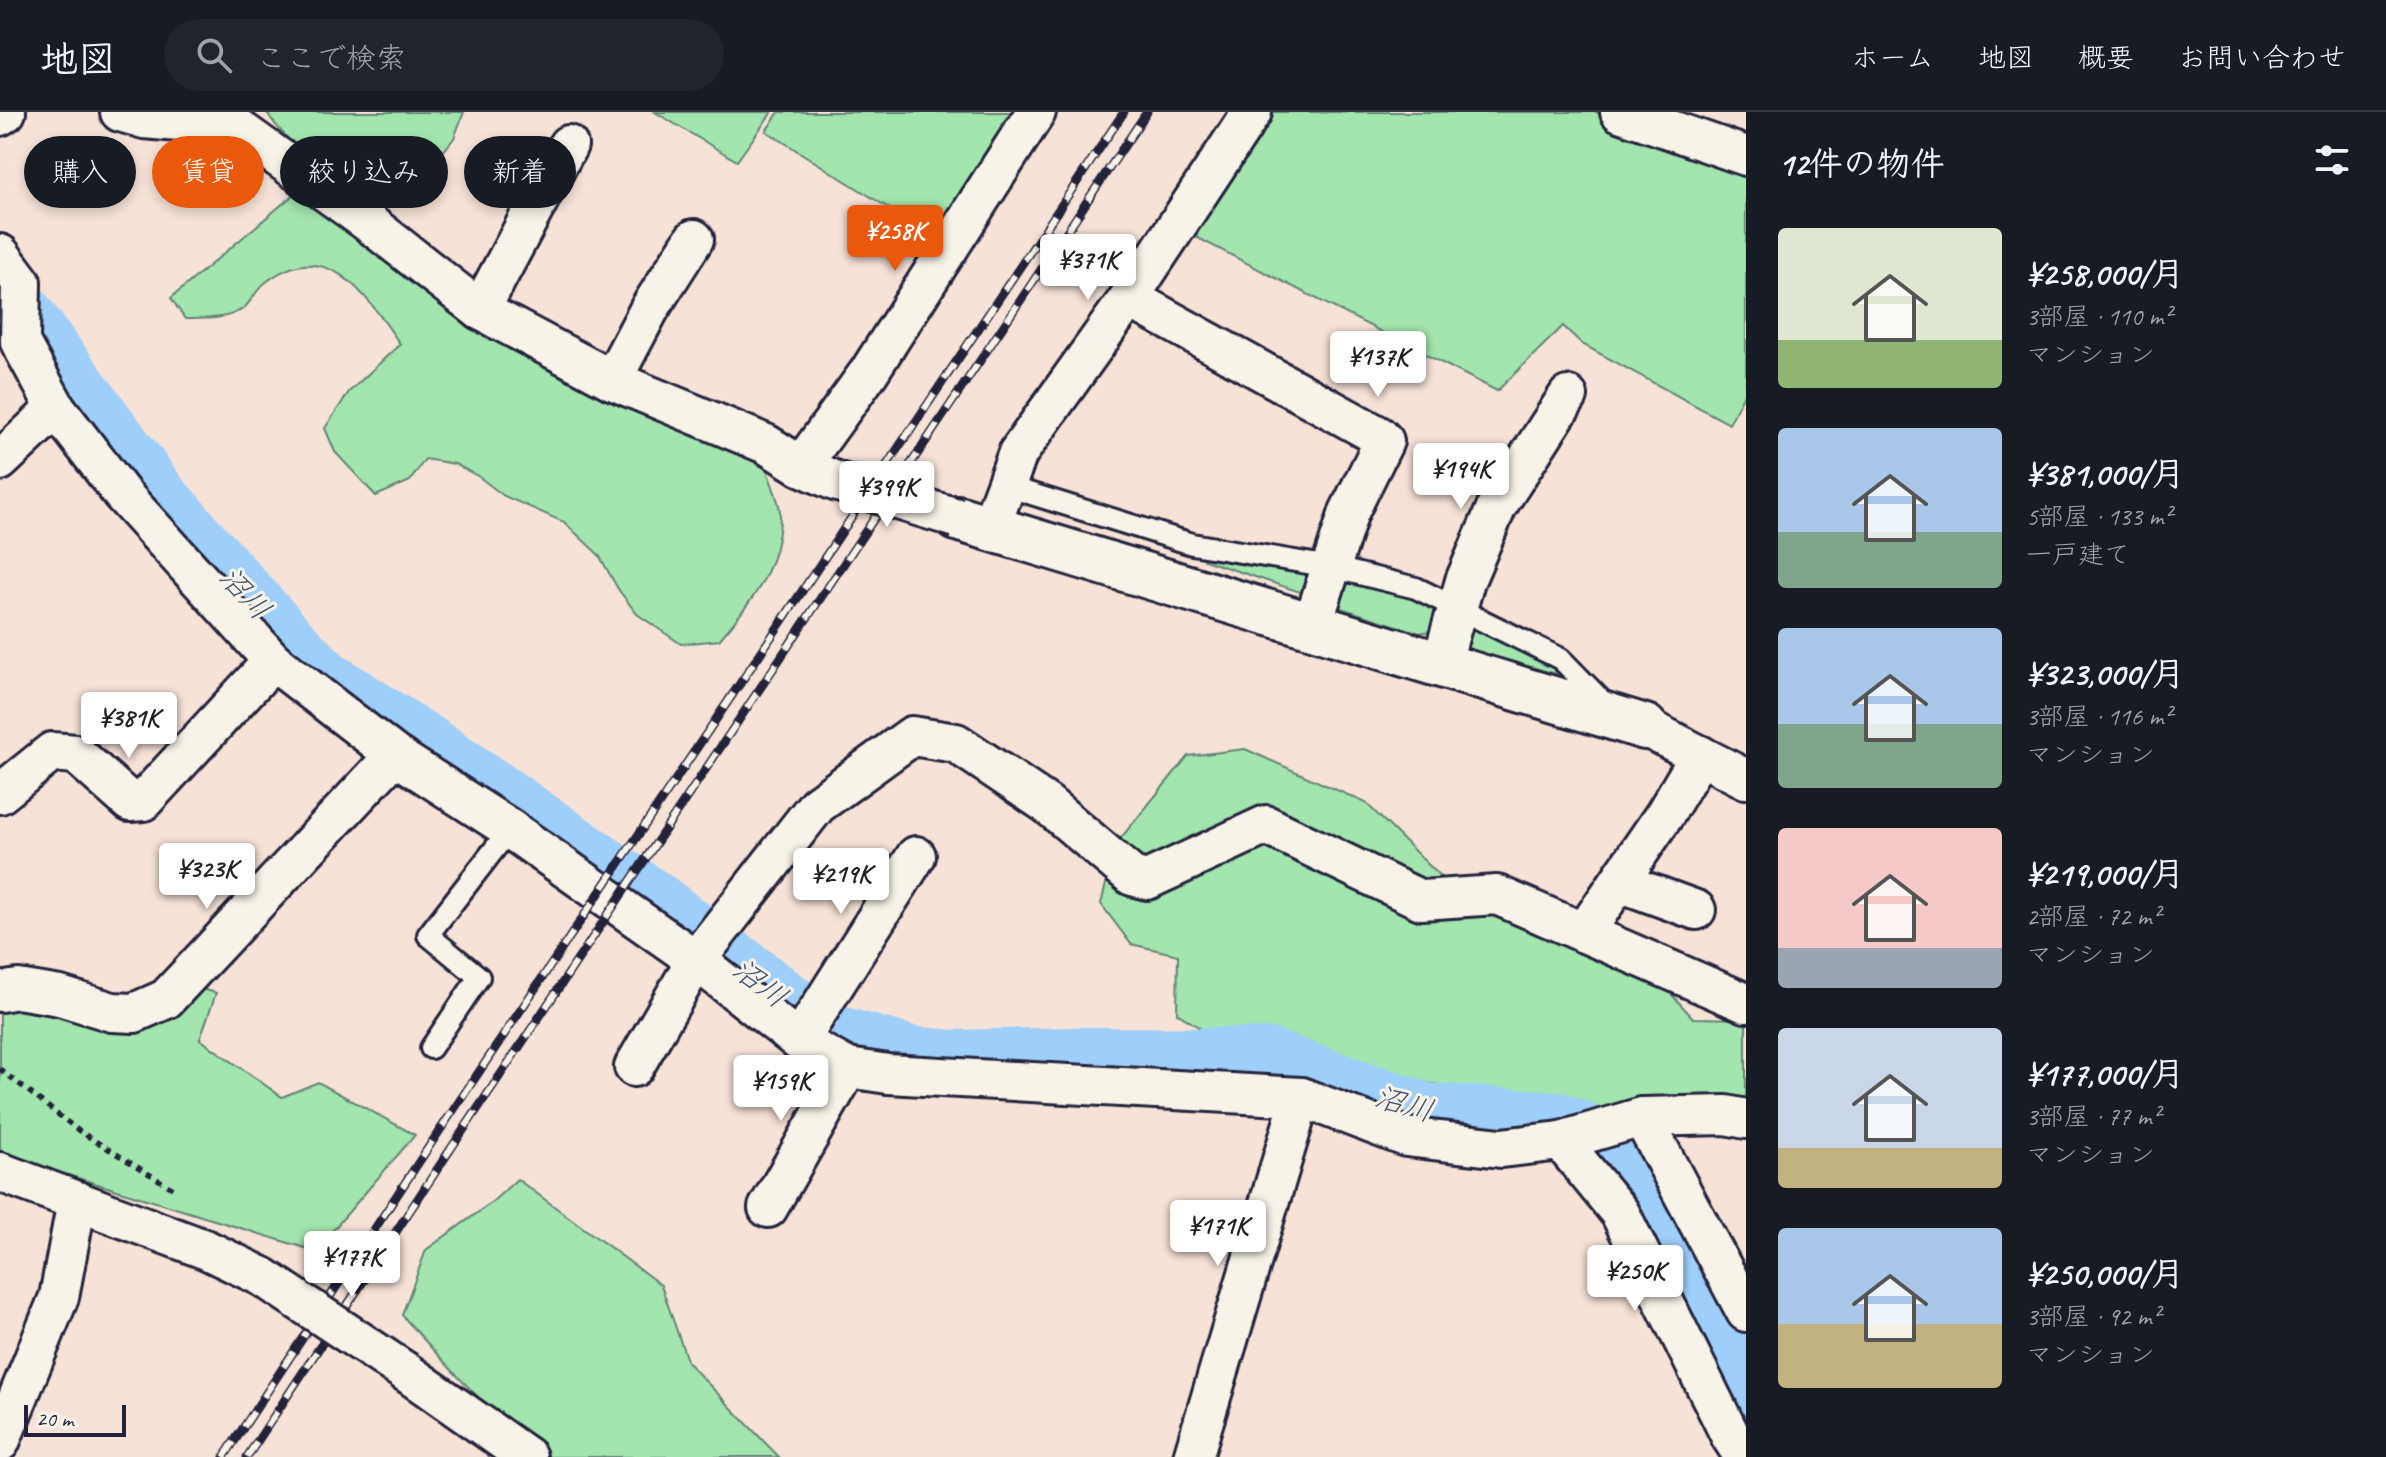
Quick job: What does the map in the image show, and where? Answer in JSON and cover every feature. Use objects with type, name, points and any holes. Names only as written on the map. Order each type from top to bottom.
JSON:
[{"type":"street","points":[[0,116],[6,112]]},
{"type":"street","points":[[120,112],[144,119],[243,119],[480,310],[612,380],[766,444],[801,466],[835,481],[1633,724],[1746,779]]},
{"type":"street","points":[[801,466],[869,372],[1036,112]]},
{"type":"street","points":[[974,523],[1006,486],[1018,453],[1129,298],[1252,112]]},
{"type":"street","points":[[1620,112],[1746,156]]},
{"type":"street","points":[[480,310],[533,208]]},
{"type":"street","points":[[612,380],[650,308],[694,239]]},
{"type":"street","points":[[11,268],[20,342],[56,408],[122,494],[273,661],[395,755],[510,829],[708,945],[808,1025],[848,1068],[888,1074],[1301,1097],[1406,1137],[1501,1148],[1561,1141],[1626,1122],[1726,1115],[1746,1119]]},
{"type":"street","points":[[1129,298],[1384,441],[1349,512],[1312,626]]},
{"type":"street","points":[[1441,665],[1465,581],[1497,506],[1568,396]]},
{"type":"street","points":[[0,461],[56,408]]},
{"type":"street","points":[[0,794],[52,752],[76,754],[130,802],[143,801],[273,661]]},
{"type":"street","points":[[634,1067],[708,945],[817,805],[912,736],[956,743],[1047,804],[1132,876],[1147,880],[1266,825],[1421,900],[1497,895],[1746,1003]]},
{"type":"street","points":[[0,992],[18,989],[60,996],[112,1012],[134,1013],[166,999],[395,755]]},
{"type":"street","points":[[1584,933],[1665,814],[1700,755]]},
{"type":"street","points":[[808,1025],[916,856]]},
{"type":"street","points":[[1619,882],[1696,910]]},
{"type":"street","points":[[768,1208],[848,1068]]},
{"type":"street","points":[[1193,1457],[1301,1097]]},
{"type":"street","points":[[1626,1122],[1746,1312]]},
{"type":"street","points":[[1561,1141],[1620,1213],[1731,1437],[1744,1457]]},
{"type":"street","points":[[0,1172],[207,1250],[263,1277],[527,1457]]},
{"type":"street","points":[[0,1442],[59,1297],[77,1201]]},
{"type":"lane","points":[[1006,486],[1192,544],[1331,567],[1416,588],[1561,659],[1633,724]]},
{"type":"lane","points":[[431,1048],[479,977],[428,935],[510,829]]},
{"type":"path","points":[[0,1069],[79,1131],[177,1191]]},
{"type":"green space","points":[[266,112],[464,112],[448,146],[448,136],[285,136]]},
{"type":"green space","points":[[655,112],[772,112],[737,161]]},
{"type":"green space","points":[[779,112],[1014,112],[933,236],[766,131]]},
{"type":"green space","points":[[1269,112],[1596,112],[1746,174],[1746,390],[1729,424],[1582,344],[1563,326],[1497,391],[1184,231]]},
{"type":"green space","points":[[280,206],[342,208],[767,470],[780,512],[776,549],[770,566],[743,612],[719,640],[681,644],[637,614],[618,589],[599,555],[564,522],[504,496],[478,476],[455,464],[425,459],[410,481],[376,496],[335,452],[325,428],[349,392],[400,344],[374,307],[343,277],[326,268],[308,265],[287,269],[262,285],[245,307],[216,318],[185,319],[171,298]]},
{"type":"green space","points":[[1207,553],[1309,573],[1313,585],[1303,593],[1204,560]]},
{"type":"green space","points":[[1340,579],[1393,590],[1442,612],[1431,631],[1419,633],[1338,607]]},
{"type":"green space","points":[[1468,619],[1552,662],[1556,674],[1461,647]]},
{"type":"green space","points":[[1245,749],[1366,803],[1459,895],[1622,940],[1693,1018],[1746,1019],[1746,1134],[1684,1116],[1584,1111],[1529,1121],[1461,1088],[1377,1076],[1308,1044],[1214,1037],[1177,1013],[1178,955],[1131,944],[1101,904],[1116,844],[1188,756]]},
{"type":"green space","points":[[194,987],[216,993],[200,1039],[282,1097],[318,1082],[415,1135],[315,1251],[0,1154],[0,1003],[128,1028]]},
{"type":"green space","points":[[517,1179],[661,1285],[688,1363],[779,1457],[545,1457],[506,1424],[453,1371],[402,1315],[426,1250],[491,1203]]},
{"type":"waterway","name":"沼川","points":[[0,284],[159,499],[292,648],[326,681],[447,759],[657,904],[828,1034],[911,1057],[955,1061],[1267,1059],[1426,1114],[1555,1122],[1625,1149],[1677,1215],[1746,1406]]},
{"type":"railway","points":[[224,1457],[1124,112]]},
{"type":"railway","points":[[247,1457],[1147,112]]}]
